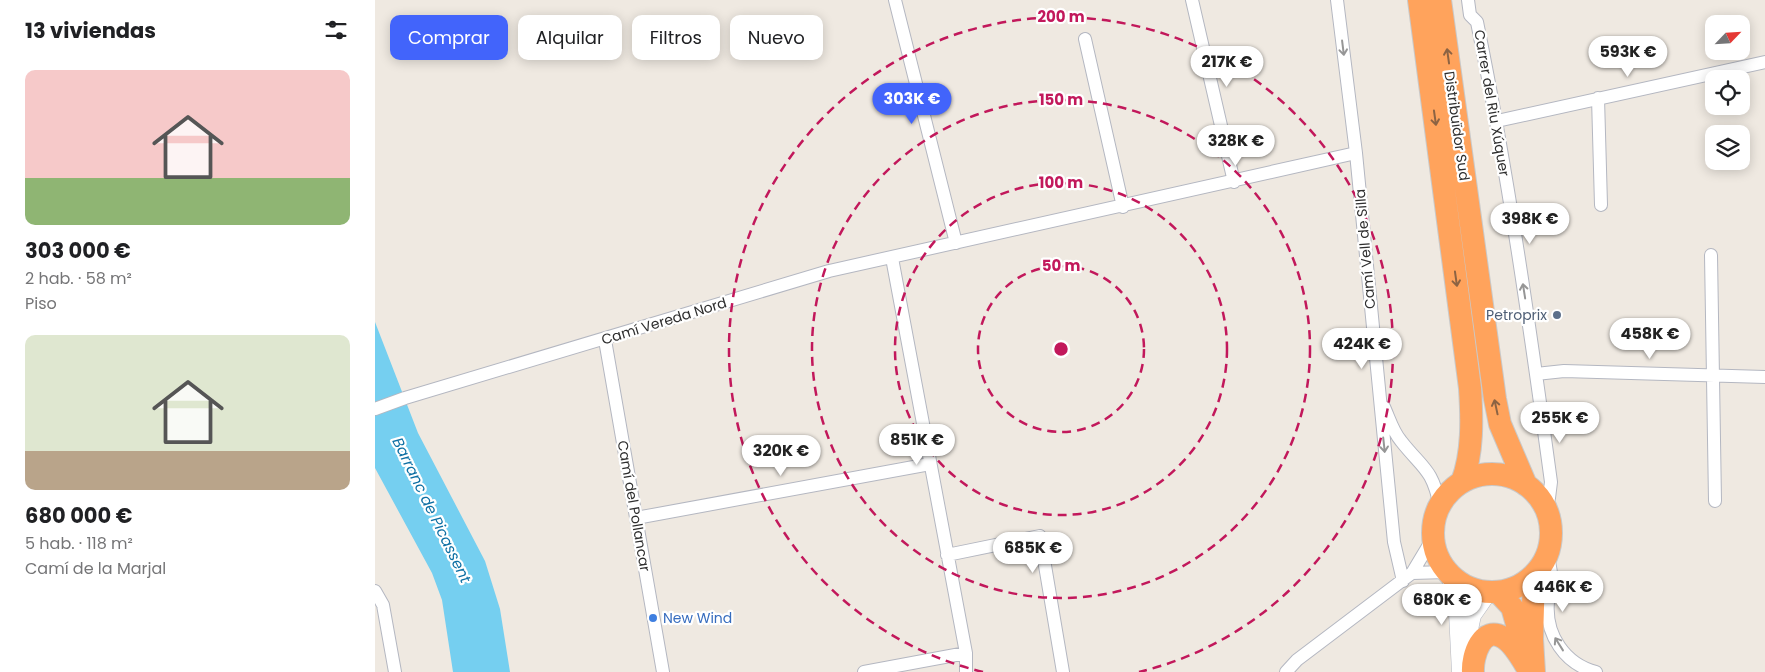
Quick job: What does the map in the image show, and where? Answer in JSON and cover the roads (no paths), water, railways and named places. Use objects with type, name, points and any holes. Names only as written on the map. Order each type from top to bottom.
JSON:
[{"type":"highway","name":"Distribuïdor Sud","points":[[1419,0],[1470,388],[1471,441],[1467,471],[1462,482]]},
{"type":"highway","name":"Distribuïdor Sud","points":[[1440,0],[1495,399],[1500,424],[1526,485]]},
{"type":"highway","points":[[1495,474],[1511,477],[1526,485],[1544,505],[1550,521],[1551,539],[1547,556],[1534,575],[1518,587],[1493,592],[1468,588],[1449,574],[1438,556],[1433,538],[1434,522],[1440,506],[1449,493],[1462,482],[1478,476],[1495,474]]},
{"type":"highway","points":[[1530,671],[1534,575]]},
{"type":"highway","points":[[1493,592],[1512,607],[1530,671]]},
{"type":"highway","points":[[1473,672],[1473,657],[1479,643],[1490,636],[1496,635],[1509,642],[1530,671]]},
{"type":"street","points":[[895,0],[956,242]]},
{"type":"street","points":[[1192,0],[1234,182]]},
{"type":"street","name":"Camí Vell de Silla","points":[[1337,0],[1356,153],[1394,542],[1407,577]]},
{"type":"street","name":"Carrer del Riu Xúquer","points":[[1468,0],[1470,15],[1477,22],[1497,120],[1537,374],[1551,482],[1549,498],[1544,505]]},
{"type":"street","points":[[1085,39],[1123,207],[1356,153]]},
{"type":"street","points":[[1497,120],[1765,62]]},
{"type":"street","points":[[1598,98],[1601,205]]},
{"type":"street","name":"Camí Vereda Nord","points":[[375,409],[405,398],[605,340],[829,271],[1123,207]]},
{"type":"street","points":[[1711,255],[1715,501]]},
{"type":"street","points":[[892,258],[966,653],[966,672]]},
{"type":"street","name":"Camí del Pollancar","points":[[605,340],[663,672]]},
{"type":"street","points":[[1537,374],[1564,371],[1765,377]]},
{"type":"street","points":[[1378,388],[1390,422],[1400,441],[1425,467],[1432,478],[1440,506]]},
{"type":"street","points":[[636,518],[930,464]]},
{"type":"street","points":[[947,555],[1040,536],[1063,672]]},
{"type":"street","points":[[1286,672],[1297,660],[1407,577],[1433,538]]},
{"type":"street","points":[[1547,556],[1551,568],[1548,604],[1555,639],[1567,658],[1581,668],[1596,672]]},
{"type":"street","points":[[1407,577],[1449,574],[1459,613],[1461,672]]},
{"type":"street","points":[[375,591],[383,606],[395,672]]},
{"type":"street","points":[[1467,672],[1466,643],[1472,615],[1493,592]]},
{"type":"street","points":[[864,672],[966,653]]},
{"type":"water","name":"Barranc de Picassent","points":[[375,322],[418,433],[485,561],[500,609],[510,672],[453,672],[442,600],[432,573],[375,468]]},
{"type":"place","name":"Petroprix","points":[[1557,315]]},
{"type":"place","name":"New Wind","points":[[653,618]]}]
